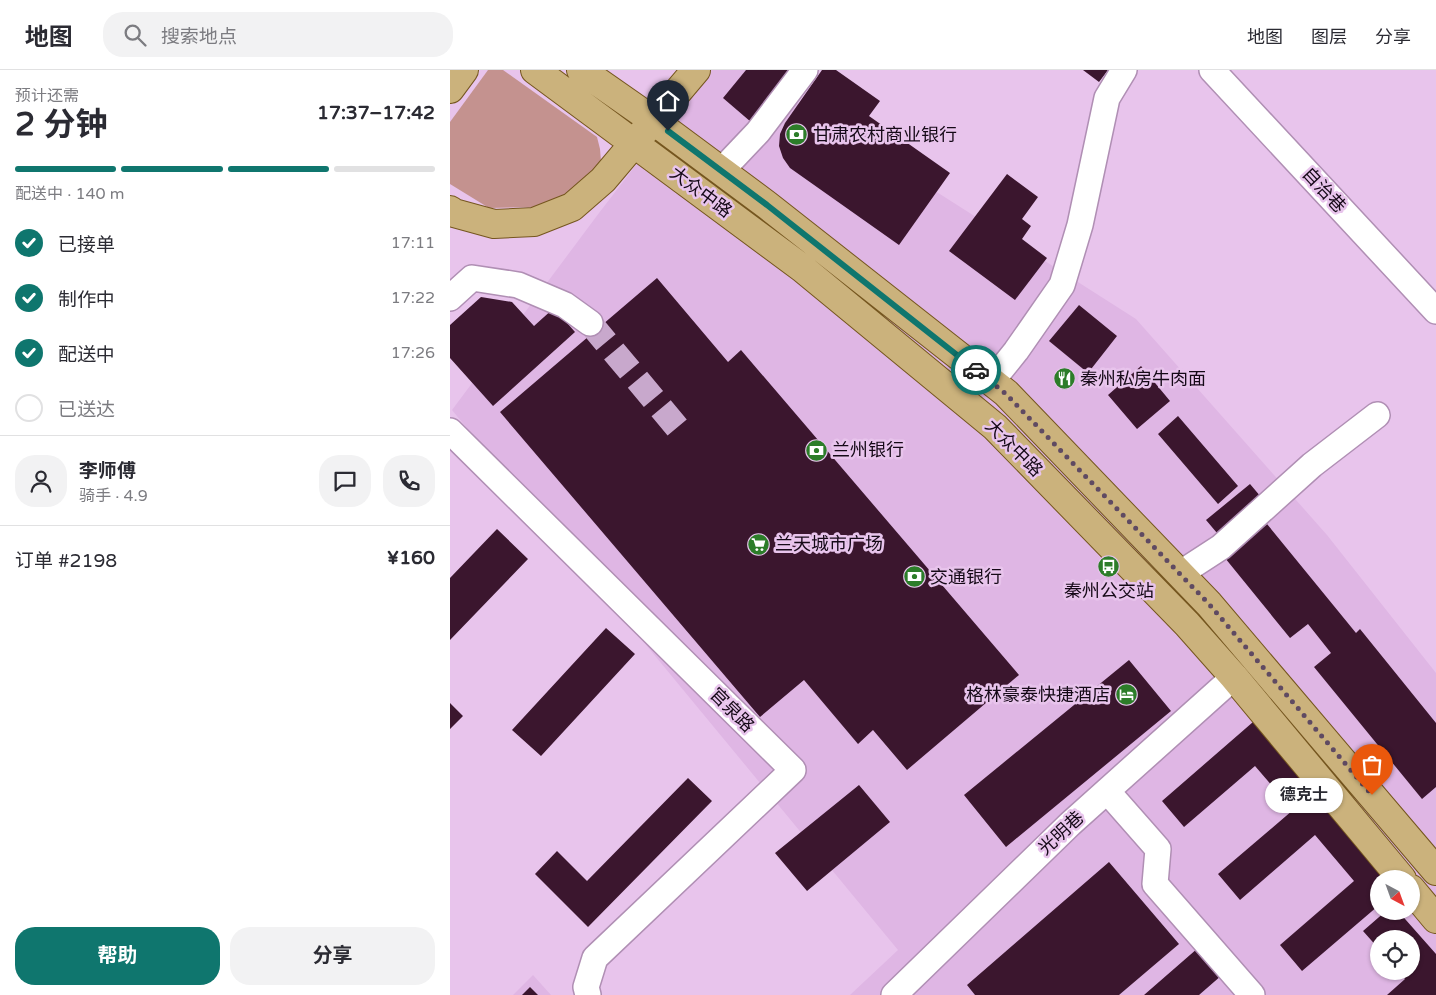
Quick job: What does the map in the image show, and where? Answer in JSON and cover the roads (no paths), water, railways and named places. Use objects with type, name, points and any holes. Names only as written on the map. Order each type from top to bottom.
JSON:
[{"type":"main road","points":[[450,89],[464,70]]},
{"type":"main road","name":"大众中路","points":[[534,70],[802,268],[995,427],[1187,624],[1234,677],[1395,870]]},
{"type":"main road","name":"大众中路","points":[[581,70],[721,171],[1006,394],[1180,573],[1282,688],[1436,871]]},
{"type":"main road","points":[[450,210],[454,213],[494,224],[534,222],[572,207],[603,180],[696,70]]},
{"type":"main road","points":[[1420,900],[1436,919]]},
{"type":"street","points":[[721,171],[758,132],[805,70]]},
{"type":"street","points":[[991,382],[1016,351],[1062,285],[1080,224],[1107,98],[1124,70]]},
{"type":"street","name":"自治巷","points":[[1212,70],[1436,311]]},
{"type":"street","points":[[450,298],[472,278],[518,285],[565,305],[590,323]]},
{"type":"street","points":[[1180,573],[1220,548],[1312,465],[1377,415]]},
{"type":"street","name":"官泉路","points":[[450,431],[793,770],[595,958],[586,988],[588,995]]},
{"type":"street","name":"光明巷","points":[[894,995],[1070,824],[1234,677]]},
{"type":"street","points":[[1107,790],[1158,849],[1155,884],[1252,995]]},
{"type":"tunnel","points":[[590,323],[681,432]]},
{"type":"place","name":"甘肃农村商业银行","points":[[797,135]]},
{"type":"place","name":"秦州私房牛肉面","points":[[1064,379]]},
{"type":"place","name":"兰州银行","points":[[816,450]]},
{"type":"place","name":"兰天城市广场","points":[[759,544]]},
{"type":"place","name":"秦州公交站","points":[[1109,566]]},
{"type":"place","name":"交通银行","points":[[914,577]]},
{"type":"place","name":"格林豪泰快捷酒店","points":[[1126,695]]},
{"type":"place","name":"德克士","points":[[1372,795]]}]
